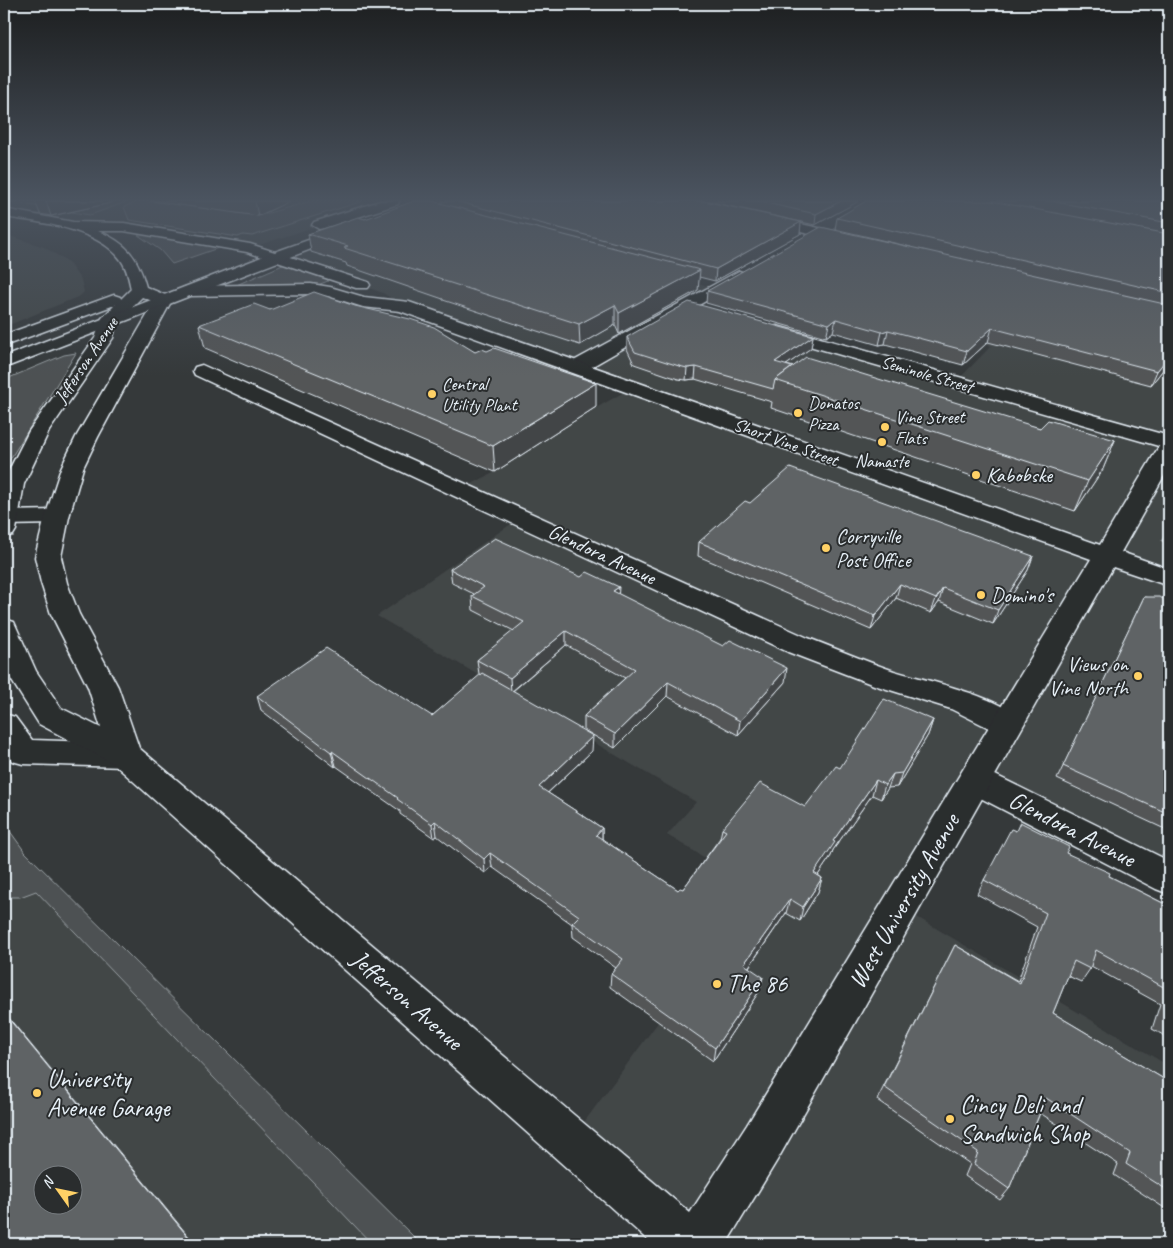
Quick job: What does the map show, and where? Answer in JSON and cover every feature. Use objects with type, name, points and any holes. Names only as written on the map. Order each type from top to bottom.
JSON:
[{"type":"street","points":[[127,259],[134,268],[139,290]]},
{"type":"street","points":[[4,362],[268,259]]},
{"type":"street","name":"Short Vine Street","points":[[285,259],[383,293],[402,306]]},
{"type":"street","points":[[577,367],[685,304],[750,270]]},
{"type":"street","points":[[4,342],[158,283]]},
{"type":"street","points":[[696,283],[716,288]]},
{"type":"street","name":"Short Vine Street","points":[[189,291],[311,289],[330,292],[363,302],[402,306],[1169,578]]},
{"type":"street","points":[[139,290],[164,300]]},
{"type":"street","name":"Jefferson Avenue","points":[[57,517],[4,522],[13,484],[39,431],[104,338],[108,322],[139,290]]},
{"type":"street","name":"Jefferson Avenue","points":[[125,755],[103,687],[65,614],[54,583],[48,557],[57,517],[72,468],[87,437],[164,300]]},
{"type":"street","points":[[685,304],[714,313]]},
{"type":"street","name":"Seminole Street","points":[[761,326],[1169,443]]},
{"type":"street","name":"Glendora Avenue","points":[[202,371],[798,645],[884,678],[962,701],[1008,724]]},
{"type":"street","name":"West University Avenue","points":[[698,1244],[763,1141],[1169,448]]},
{"type":"street","name":"Jefferson Avenue","points":[[4,628],[22,673],[50,716],[125,755],[634,1198],[690,1244]]},
{"type":"street","points":[[4,725],[23,752],[125,755]]},
{"type":"street","name":"Glendora Avenue","points":[[975,780],[1169,878]]},
{"type":"shaded area","points":[[4,259],[64,259],[68,262],[81,280],[84,292],[80,296],[4,327]]},
{"type":"shaded area","points":[[168,259],[186,259],[172,264]]},
{"type":"shaded area","points":[[286,259],[609,259],[716,288],[686,304],[956,382],[991,346],[974,340],[1169,312],[1169,878],[975,780],[900,907],[1169,1066],[1169,1244],[690,1244],[634,1198],[570,1141],[757,889],[667,835],[696,802],[377,616],[521,517],[462,489],[495,472],[596,408],[633,387],[403,306],[383,293]]},
{"type":"shaded area","points":[[285,264],[326,278],[328,281],[315,286],[234,286]]},
{"type":"shaded area","points":[[76,353],[4,469],[4,380],[64,355]]},
{"type":"shaded area","points":[[4,823],[25,852],[421,1244],[4,1244]]},
{"type":"shaded area","points":[[4,823],[25,852],[421,1244],[372,1244],[36,891],[20,897],[4,897]]},
{"type":"building","points":[[380,259],[658,259],[700,270],[619,313],[615,305],[579,324]]},
{"type":"building","points":[[679,259],[734,259],[716,269]]},
{"type":"building","points":[[764,259],[965,259],[1169,305],[1169,356],[1157,371],[992,328],[967,351],[888,330],[882,332],[836,319],[829,324],[707,291]]},
{"type":"building","points":[[1020,259],[1169,259],[1169,293]]},
{"type":"building","name":"Central Utility Plant","points":[[314,292],[355,306],[410,319],[434,327],[475,352],[494,348],[596,383],[493,446],[199,325],[254,304],[270,310]]},
{"type":"building","points":[[689,302],[813,336],[775,362],[792,367],[775,380],[773,389],[696,367],[687,368],[679,366],[635,352],[627,337]]},
{"type":"building","points":[[806,357],[1040,428],[1048,420],[1115,440],[1088,481],[775,380]]},
{"type":"building","name":"Corryville Post Office","points":[[790,468],[1033,556],[998,610],[943,588],[936,599],[900,584],[875,616],[699,542],[745,501],[750,503]]},
{"type":"building","points":[[495,538],[581,577],[587,572],[619,587],[613,591],[723,646],[730,640],[787,668],[740,721],[668,682],[615,734],[584,716],[635,669],[566,631],[510,678],[477,660],[524,622],[472,596],[484,587],[450,569]]},
{"type":"building","name":"Views on Vine North","points":[[1144,597],[1159,597],[1169,601],[1169,814],[1063,766]]},
{"type":"building","points":[[326,648],[432,716],[482,673],[593,736],[539,787],[602,828],[596,835],[678,890],[680,888],[683,889],[726,831],[722,829],[760,783],[805,807],[836,766],[840,768],[884,699],[933,720],[902,773],[893,774],[885,785],[876,780],[833,841],[835,842],[814,873],[822,878],[803,907],[790,899],[744,964],[763,977],[715,1048],[611,974],[623,959],[572,923],[579,916],[490,853],[484,859],[435,821],[432,824],[331,752],[257,696]]},
{"type":"building","points":[[1020,822],[1069,847],[1066,853],[1110,873],[1109,876],[1169,906],[1169,990],[1096,950],[1090,969],[1074,961],[1053,1013],[1169,1082],[1169,1191],[1126,1164],[1130,1153],[1046,1098],[1009,1189],[974,1164],[978,1152],[884,1087],[955,945],[1020,983],[1046,913],[984,880],[1011,829],[1016,831]]},
{"type":"building","points":[[1169,998],[1169,1018],[1164,1015]]},
{"type":"building","name":"University Avenue Garage","points":[[4,1013],[194,1244],[4,1244]]},
{"type":"place","name":"Central Utility Plant","points":[[432,394]]},
{"type":"place","name":"Donatos Pizza","points":[[798,413]]},
{"type":"place","name":"Vine Street Flats","points":[[885,427]]},
{"type":"place","name":"Namaste","points":[[882,442]]},
{"type":"place","name":"Kabobske","points":[[976,475]]},
{"type":"place","name":"Corryville Post Office","points":[[826,548]]},
{"type":"place","name":"Domino's","points":[[981,595]]},
{"type":"place","name":"Views on Vine North","points":[[1138,676]]},
{"type":"place","name":"The 86","points":[[717,984]]},
{"type":"place","name":"University Avenue Garage","points":[[37,1093]]},
{"type":"place","name":"Cincy Deli and Sandwich Shop","points":[[950,1119]]}]
